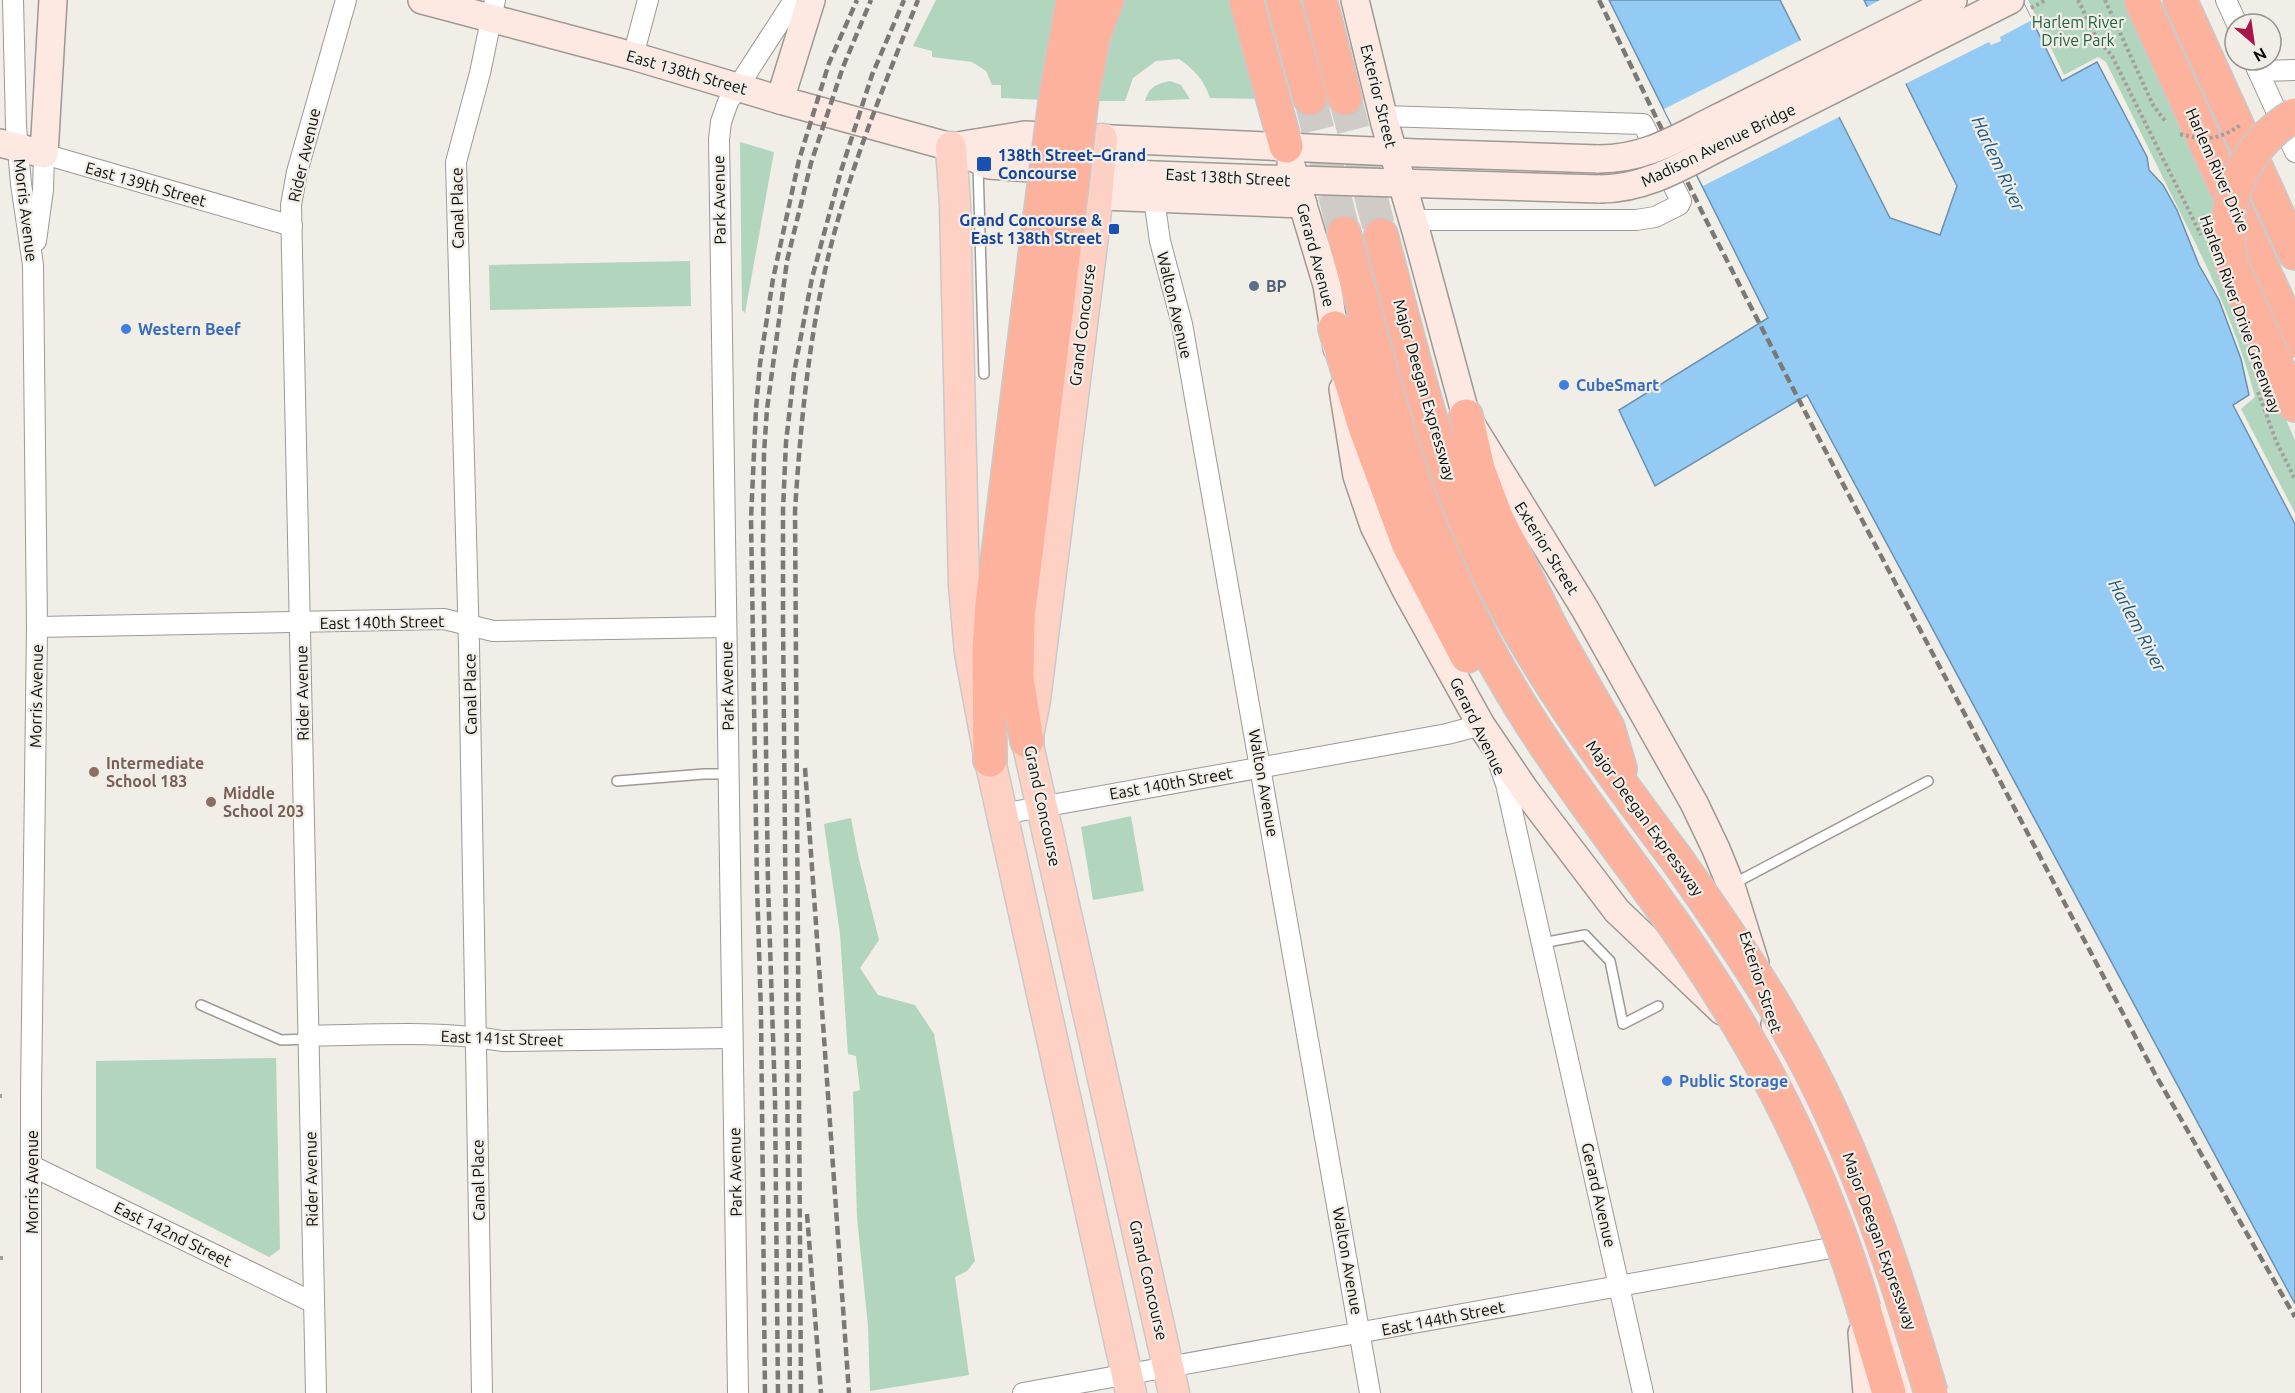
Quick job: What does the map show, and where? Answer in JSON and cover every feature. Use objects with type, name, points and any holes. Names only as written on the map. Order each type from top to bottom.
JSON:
[{"type":"highway","points":[[1027,741],[1017,678],[1018,617],[1052,233],[1069,96],[1073,0]]},
{"type":"highway","points":[[1069,96],[1107,0]]},
{"type":"highway","points":[[1246,0],[1286,146]]},
{"type":"highway","points":[[1283,0],[1310,98]]},
{"type":"highway","points":[[1320,0],[1345,98]]},
{"type":"highway","name":"Harlem River Drive","points":[[2141,0],[2274,361]]},
{"type":"highway","points":[[2180,0],[2295,253]]},
{"type":"highway","points":[[2224,95],[2295,201]]},
{"type":"highway","points":[[2295,115],[2269,134],[2247,161],[2235,186],[2229,219],[2229,248],[2232,262],[2295,405]]},
{"type":"highway","points":[[990,760],[989,652],[992,604],[1052,233]]},
{"type":"highway","points":[[1344,233],[1403,450],[1428,518],[1473,621],[1544,745],[1715,984],[1770,1076],[1802,1143],[1843,1242],[1890,1393]]},
{"type":"highway","name":"Major Deegan Expressway","points":[[1381,235],[1446,471],[1478,550],[1553,687],[1753,970],[1793,1038],[1828,1104],[1857,1171],[1883,1239],[1931,1393]]},
{"type":"highway","points":[[1335,327],[1380,468],[1408,543],[1425,579],[1472,665],[1544,745]]},
{"type":"highway","points":[[1466,416],[1478,469],[1496,517],[1552,630],[1608,728],[1628,793]]},
{"type":"highway","points":[[1864,1309],[1869,1393]]},
{"type":"main road","name":"Morris Avenue","points":[[44,154],[53,0]]},
{"type":"main road","name":"East 138th Street","points":[[422,0],[493,10],[633,56],[780,100],[951,147],[984,162],[1099,184],[1299,192],[1401,182]]},
{"type":"main road","points":[[780,100],[812,0]]},
{"type":"main road","name":"Exterior Street","points":[[1355,0],[1383,116],[1466,416],[1585,609],[1694,802],[1731,885],[1792,1076],[1853,1209],[1859,1243],[1869,1393]]},
{"type":"main road","name":"Madison Avenue Bridge","points":[[1393,152],[1599,159],[1631,157],[1653,150],[1953,0]]},
{"type":"main road","name":"Madison Avenue Bridge","points":[[1401,182],[1600,189],[1623,188],[1654,179],[2010,0]]},
{"type":"main road","name":"East 138th Street","points":[[951,147],[1025,135],[1393,152]]},
{"type":"main road","name":"Grand Concourse","points":[[1102,139],[1099,184],[1036,688],[1027,741],[1172,1380]]},
{"type":"main road","name":"East 139th Street","points":[[9,145],[44,154]]},
{"type":"main road","name":"Gerard Avenue","points":[[1286,146],[1327,285],[1335,327],[1348,431],[1357,476],[1365,501],[1384,548],[1481,725]]},
{"type":"main road","points":[[951,147],[955,205],[964,585],[970,653],[990,760],[1129,1384]]},
{"type":"main road","name":"Exterior Street","points":[[1481,725],[1525,790],[1617,911],[1792,1076]]},
{"type":"main road","points":[[1736,1024],[1745,1027],[1752,1026],[1766,1013],[1768,1003]]},
{"type":"main road","name":"Exterior Street","points":[[1859,1243],[1910,1393]]},
{"type":"street","name":"Morris Avenue","points":[[14,0],[9,145],[21,184],[33,265],[37,627],[32,1393]]},
{"type":"street","name":"Rider Avenue","points":[[316,1393],[291,205],[297,172],[346,0]]},
{"type":"street","points":[[633,56],[648,0]]},
{"type":"street","name":"Park Avenue","points":[[738,1393],[719,139],[723,111],[794,0]]},
{"type":"street","name":"Canal Place","points":[[482,1393],[456,162],[480,73],[493,10]]},
{"type":"street","points":[[2258,72],[2295,152]]},
{"type":"street","points":[[1383,116],[1643,124],[1680,201],[1679,205],[1655,217],[1636,220],[1413,220]]},
{"type":"street","name":"East 139th Street","points":[[44,154],[291,226]]},
{"type":"street","points":[[33,265],[43,190],[44,154]]},
{"type":"street","name":"Walton Avenue","points":[[1155,186],[1160,241],[1182,324],[1370,1393]]},
{"type":"street","name":"East 140th Street","points":[[37,627],[444,619],[493,631],[726,627]]},
{"type":"street","name":"East 140th Street","points":[[1002,814],[1447,734],[1481,725]]},
{"type":"street","name":"Gerard Avenue","points":[[1481,725],[1506,784],[1643,1393]]},
{"type":"street","name":"East 141st Street","points":[[308,1037],[475,1036],[502,1041],[732,1038]]},
{"type":"street","name":"East 142nd Street","points":[[32,1166],[314,1303]]},
{"type":"street","name":"East 144th Street","points":[[1023,1393],[1172,1380],[1360,1334],[1859,1243]]},
{"type":"lane","points":[[984,162],[984,374]]},
{"type":"lane","points":[[617,782],[728,774]]},
{"type":"lane","points":[[1731,885],[1928,781]]},
{"type":"lane","points":[[1542,942],[1585,935],[1610,961],[1623,1024],[1658,1006]]},
{"type":"lane","points":[[201,1005],[281,1040],[308,1037]]},
{"type":"path","name":"Harlem River Drive Greenway","points":[[2078,0],[2096,36],[2112,56],[2198,226],[2203,242]]},
{"type":"path","points":[[2105,0],[2153,105],[2167,125]]},
{"type":"path","points":[[2174,129],[2180,134],[2206,139],[2219,137],[2248,120]]},
{"type":"path","name":"Harlem River Drive Greenway","points":[[2274,361],[2276,441],[2295,478]]},
{"type":"green space","points":[[936,0],[1064,0],[1044,100],[1001,98],[1001,85],[992,85],[986,71],[972,62],[932,57],[932,51],[913,46]]},
{"type":"green space","points":[[1120,0],[1233,0],[1261,99],[1210,98],[1198,76],[1179,59],[1156,61],[1133,78],[1125,101],[1095,101]]},
{"type":"green space","name":"Harlem River Drive Park","points":[[2028,0],[2123,0],[2213,200],[2213,239],[2220,272],[2295,440],[2295,513],[2241,409],[2255,397],[2248,371],[2220,297],[2106,62],[2098,57],[2064,75]]},
{"type":"green space","points":[[1170,81],[1181,85],[1190,99],[1145,101],[1154,87]]},
{"type":"green space","points":[[740,142],[774,152],[745,313],[742,310]]},
{"type":"green space","points":[[690,261],[691,306],[490,310],[489,265]]},
{"type":"green space","points":[[1131,816],[1144,891],[1093,900],[1081,827]]},
{"type":"green space","points":[[851,818],[879,940],[860,968],[878,995],[915,1005],[934,1034],[975,1261],[967,1271],[955,1277],[969,1375],[870,1391],[868,1326],[857,1217],[853,1092],[860,1090],[856,1056],[848,1054],[840,934],[824,824]]},
{"type":"green space","points":[[276,1058],[280,1249],[269,1257],[96,1168],[96,1061]]},
{"type":"water","name":"Harlem River","points":[[1609,0],[1780,0],[1890,218],[1940,235],[1957,186],[1864,0],[2022,0],[2062,81],[2097,62],[2147,157],[2149,170],[2163,185],[2177,210],[2199,265],[2219,300],[2241,359],[2249,395],[2233,405],[2295,524],[2295,1304],[1807,395],[1655,486],[1619,410],[1768,318]]},
{"type":"pier","points":[[1880,0],[2022,0],[2032,20],[2000,37],[2001,41],[1991,45],[1989,42],[1903,85],[1865,8]]},
{"type":"pier","points":[[1803,39],[1841,116],[1703,186],[1664,109]]},
{"type":"tunnel","points":[[1310,98],[1344,233]]},
{"type":"tunnel","points":[[1345,98],[1381,235]]},
{"type":"railway","points":[[765,1393],[761,1014],[751,519],[756,409],[760,364],[773,279],[799,160],[829,63],[857,0]]},
{"type":"railway","points":[[778,1393],[775,1098],[768,884],[763,546],[764,453],[767,409],[787,261],[811,163],[843,67],[871,0]]},
{"type":"railway","points":[[790,1393],[783,619],[783,510],[786,442],[794,373],[812,278],[841,171],[872,75],[904,0]]},
{"type":"railway","points":[[801,1393],[795,511],[799,453],[813,337],[831,244],[864,138],[918,0]]},
{"type":"railway","points":[[1599,0],[1705,218],[1815,431],[2155,1074],[2295,1317]]},
{"type":"railway","points":[[805,768],[849,1393]]},
{"type":"railway","points":[[807,1214],[821,1393]]},
{"type":"place","name":"138th Street–Grand Concourse","points":[[984,164]]},
{"type":"place","name":"Grand Concourse & East 138th Street","points":[[1114,229]]},
{"type":"place","name":"BP","points":[[1254,286]]},
{"type":"place","name":"Western Beef","points":[[126,329]]},
{"type":"place","name":"CubeSmart","points":[[1564,385]]},
{"type":"place","name":"Intermediate School 183","points":[[94,772]]},
{"type":"place","name":"Middle School 203","points":[[211,802]]},
{"type":"place","name":"Public Storage","points":[[1667,1081]]}]
